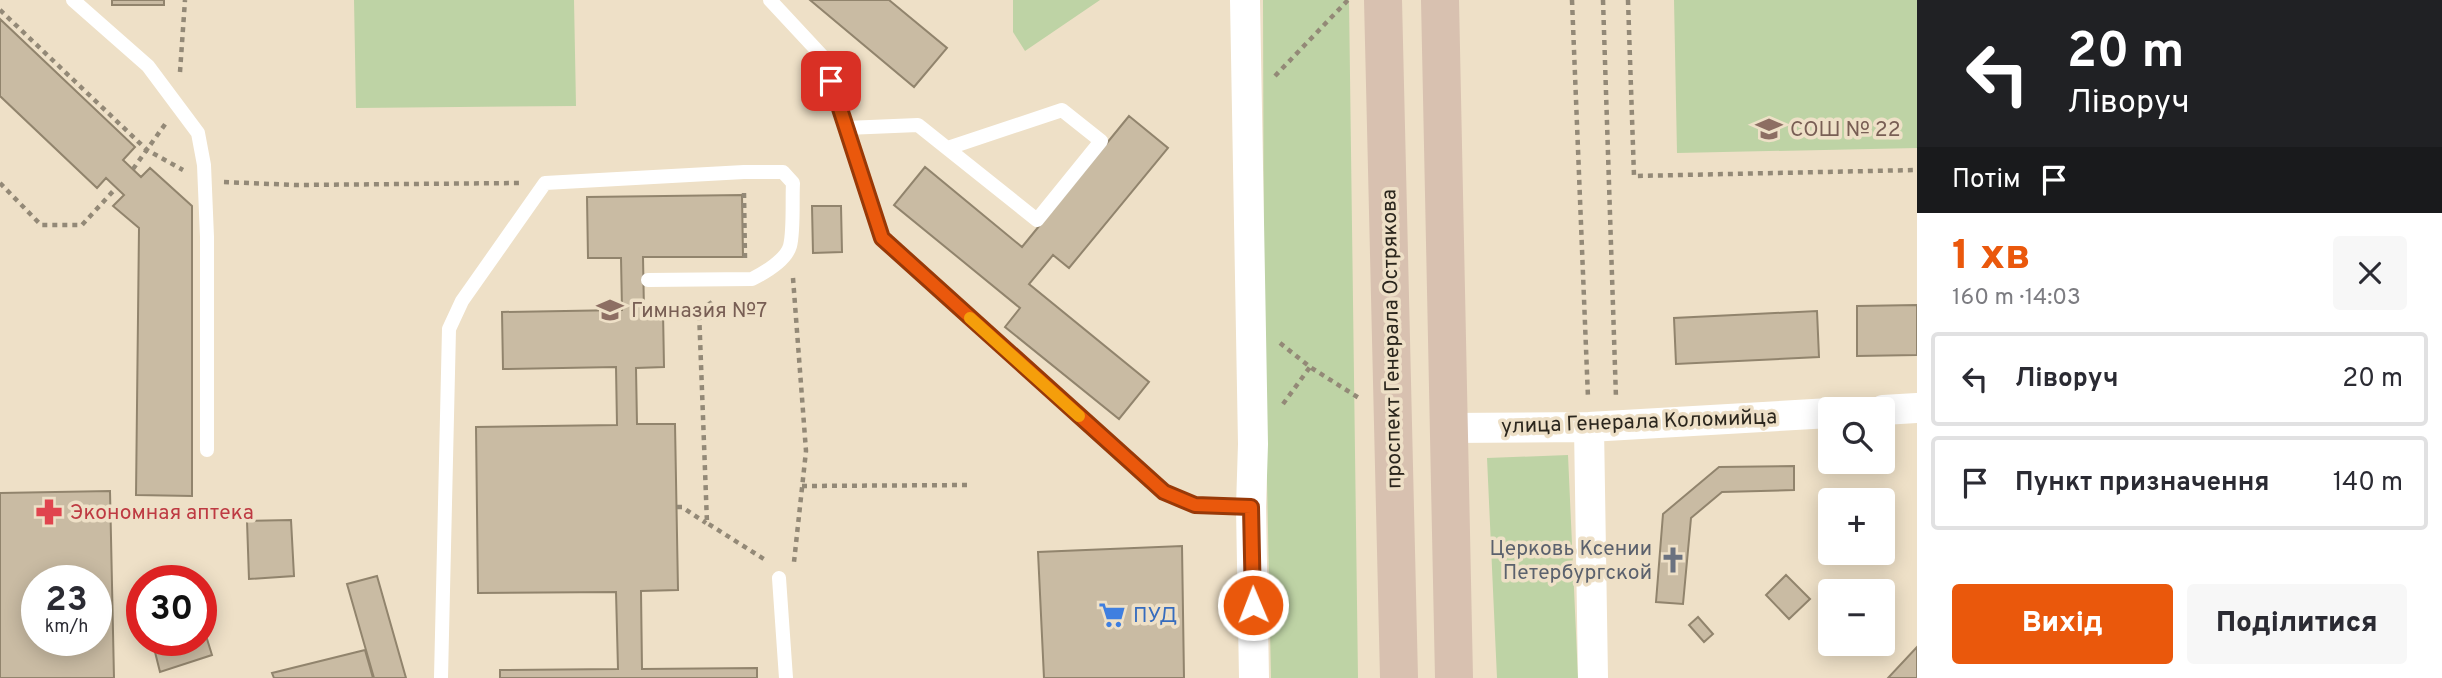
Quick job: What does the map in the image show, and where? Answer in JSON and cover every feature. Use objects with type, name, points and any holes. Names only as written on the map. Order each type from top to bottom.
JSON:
[{"type":"main road","name":"проспект Генерала Острякова","points":[[1383,0],[1399,678]]},
{"type":"main road","points":[[1440,0],[1454,678]]},
{"type":"street","points":[[1245,0],[1253,444],[1251,507],[1254,678]]},
{"type":"street","points":[[1895,409],[1917,408]]},
{"type":"street","name":"улица Генерала Коломийца","points":[[1448,428],[1603,426],[1818,414]]},
{"type":"street","points":[[1593,678],[1603,426]]},
{"type":"lane","points":[[73,0],[148,66],[198,133],[207,237],[208,450]]},
{"type":"lane","points":[[770,0],[824,58],[882,238],[1164,492],[1195,505],[1251,507]]},
{"type":"lane","points":[[846,128],[918,125],[1037,220],[1101,141],[1062,110],[948,148]]},
{"type":"lane","points":[[441,678],[449,329],[462,301],[545,183],[744,172],[783,172],[793,183],[790,246],[784,256],[752,279],[648,280]]},
{"type":"lane","points":[[779,578],[786,678]]},
{"type":"path","points":[[1247,106],[1348,0]]},
{"type":"path","points":[[1572,0],[1603,426]]},
{"type":"path","points":[[1603,0],[1603,426]]},
{"type":"path","points":[[1628,0],[1634,176],[1917,170]]},
{"type":"path","points":[[0,10],[147,150],[204,182],[295,185],[545,183]]},
{"type":"path","points":[[0,183],[41,225],[82,225],[116,188]]},
{"type":"path","points":[[790,246],[806,451],[793,564]]},
{"type":"path","points":[[1251,322],[1310,367],[1370,404]]},
{"type":"path","points":[[700,366],[707,523]]},
{"type":"path","points":[[802,486],[971,485]]},
{"type":"path","points":[[677,507],[682,507],[771,564]]},
{"type":"green space","points":[[354,0],[574,0],[576,106],[356,108]]},
{"type":"green space","points":[[1013,0],[1100,0],[1025,51],[1013,32]]},
{"type":"green space","points":[[1263,0],[1349,0],[1358,678],[1271,678],[1264,333]]},
{"type":"green space","points":[[1674,0],[1917,0],[1917,148],[1677,153]]},
{"type":"green space","points":[[1568,455],[1578,678],[1497,678],[1487,458]]},
{"type":"building","points":[[112,0],[164,0],[164,5],[112,5]]},
{"type":"building","points":[[810,0],[889,0],[947,48],[914,87]]},
{"type":"building","points":[[0,19],[135,147],[123,160],[141,177],[150,168],[192,206],[192,496],[136,495],[139,228],[113,206],[124,195],[106,178],[97,188],[0,96]]},
{"type":"building","points":[[1129,116],[1168,148],[1069,268],[1053,255],[1029,284],[1149,382],[1119,419],[1005,327],[1020,308],[894,205],[925,167],[1022,247]]},
{"type":"building","points":[[742,195],[743,257],[643,257],[644,311],[663,311],[664,367],[636,368],[637,424],[675,424],[678,590],[641,591],[642,669],[757,668],[757,678],[500,678],[500,670],[618,669],[616,592],[478,593],[476,427],[617,425],[616,367],[503,369],[502,312],[622,310],[621,258],[588,258],[587,197]]},
{"type":"building","points":[[812,206],[841,206],[842,252],[813,253]]},
{"type":"building","points":[[1917,305],[1917,355],[1857,356],[1857,306]]},
{"type":"building","points":[[1817,311],[1819,357],[1676,364],[1674,318]]},
{"type":"building","name":"Церковь Ксении Петербургской","points":[[1794,466],[1794,490],[1722,492],[1691,518],[1683,604],[1656,602],[1663,514],[1719,467]]},
{"type":"building","points":[[110,491],[112,565],[21,565],[21,656],[112,656],[112,584],[114,678],[0,678],[0,493]]},
{"type":"building","points":[[291,520],[294,576],[249,579],[247,521]]},
{"type":"building","name":"ПУД","points":[[1182,546],[1184,678],[1044,678],[1038,552]]},
{"type":"building","points":[[1786,575],[1810,599],[1789,619],[1766,595]]},
{"type":"building","points":[[377,576],[406,678],[374,678],[347,584]]},
{"type":"building","points":[[1698,617],[1713,634],[1704,642],[1689,625]]},
{"type":"building","points":[[1917,647],[1917,678],[1888,678]]},
{"type":"building","points":[[365,650],[373,678],[274,678],[272,673]]},
{"type":"building","points":[[156,656],[209,656],[160,672]]},
{"type":"slow traffic","points":[[970,318],[1079,416]]},
{"type":"place","name":"СОШ № 22","points":[[1769,129]]},
{"type":"place","name":"Гимназия №7","points":[[610,310]]},
{"type":"place","name":"Экономная аптека","points":[[49,512]]},
{"type":"place","name":"Церковь Ксении Петербургской","points":[[1673,560]]},
{"type":"place","name":"ПУД","points":[[1112,615]]},
{"type":"route","points":[[831,81],[882,238],[1164,492],[1195,505],[1251,507],[1253,605]]}]
